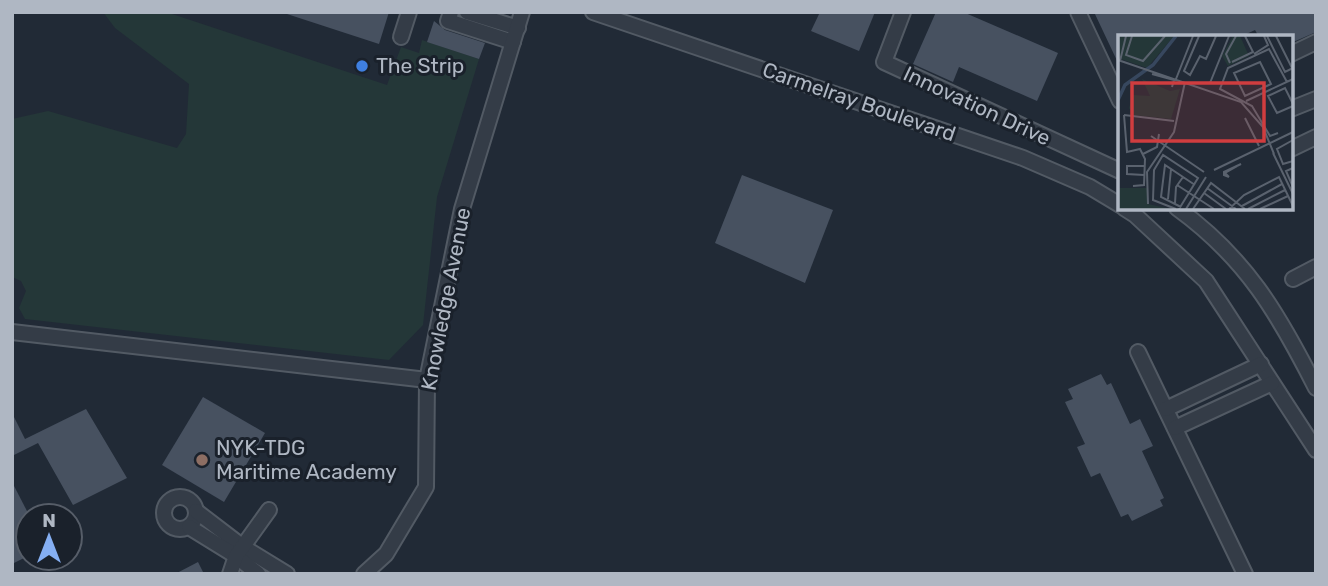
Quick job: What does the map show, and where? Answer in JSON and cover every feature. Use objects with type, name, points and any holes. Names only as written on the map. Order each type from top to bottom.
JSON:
[{"type":"street","points":[[401,37],[409,12]]},
{"type":"street","points":[[451,12],[448,21],[518,22]]},
{"type":"street","points":[[467,12],[518,22]]},
{"type":"street","name":"Carmelray Boulevard","points":[[593,12],[1023,158],[1090,187],[1118,204]]},
{"type":"street","name":"Innovation Drive","points":[[903,12],[884,62],[1118,170]]},
{"type":"street","points":[[1078,12],[1118,97]]},
{"type":"street","name":"Knowledge Avenue","points":[[364,574],[386,554],[426,487],[427,380],[462,209],[518,22]]},
{"type":"street","points":[[1293,53],[1316,42]]},
{"type":"street","points":[[1293,108],[1316,99]]},
{"type":"street","points":[[1293,148],[1316,137]]},
{"type":"street","name":"Carmelray Boulevard","points":[[1127,210],[1206,281],[1316,450]]},
{"type":"street","points":[[1180,210],[1204,228],[1235,258],[1261,290],[1316,388]]},
{"type":"street","points":[[1293,279],[1316,267]]},
{"type":"street","points":[[12,332],[427,380]]},
{"type":"street","points":[[1138,352],[1245,574]]},
{"type":"street","points":[[1166,409],[1261,364]]},
{"type":"street","points":[[1175,428],[1272,383]]},
{"type":"street","points":[[258,574],[240,551],[196,511],[192,502],[182,497],[171,500],[164,509],[168,524],[178,529],[189,527],[240,551],[287,574]]},
{"type":"street","points":[[230,574],[240,551],[269,510]]},
{"type":"street","points":[[189,527],[195,520],[196,511]]},
{"type":"shaded area","points":[[103,12],[166,12],[387,85],[401,47],[419,53],[422,40],[479,59],[437,197],[423,325],[389,360],[25,319],[19,308],[26,291],[21,281],[12,277],[12,119],[48,111],[177,148],[186,134],[189,84],[115,28]]},
{"type":"building","points":[[287,12],[389,12],[379,44]]},
{"type":"building","points":[[820,12],[875,12],[859,51],[811,31]]},
{"type":"building","points":[[936,12],[963,12],[1058,53],[1037,101],[959,67],[953,82],[913,64]]},
{"type":"building","points":[[1094,12],[1316,12],[1316,32],[1293,42],[1293,35],[1258,35],[1255,30],[1244,35],[1118,35],[1118,63]]},
{"type":"building","points":[[434,21],[445,30],[485,43],[479,59],[427,42]]},
{"type":"building","points":[[742,175],[833,210],[805,283],[715,243]]},
{"type":"building","points":[[1101,374],[1107,385],[1111,383],[1130,424],[1140,419],[1153,446],[1142,451],[1164,498],[1160,500],[1163,506],[1132,521],[1128,514],[1121,517],[1100,473],[1091,477],[1077,447],[1085,444],[1065,402],[1073,399],[1068,389]]},
{"type":"building","points":[[203,397],[265,433],[224,502],[162,465]]},
{"type":"building","points":[[86,409],[127,478],[79,502],[71,502],[38,443],[12,456],[12,413],[25,439]]},
{"type":"building","points":[[12,482],[22,502],[14,502],[12,564]]},
{"type":"building","points":[[198,562],[204,574],[175,574]]},
{"type":"place","name":"The Strip","points":[[362,66]]},
{"type":"place","name":"NYK-TDG Maritime Academy","points":[[202,460]]}]
